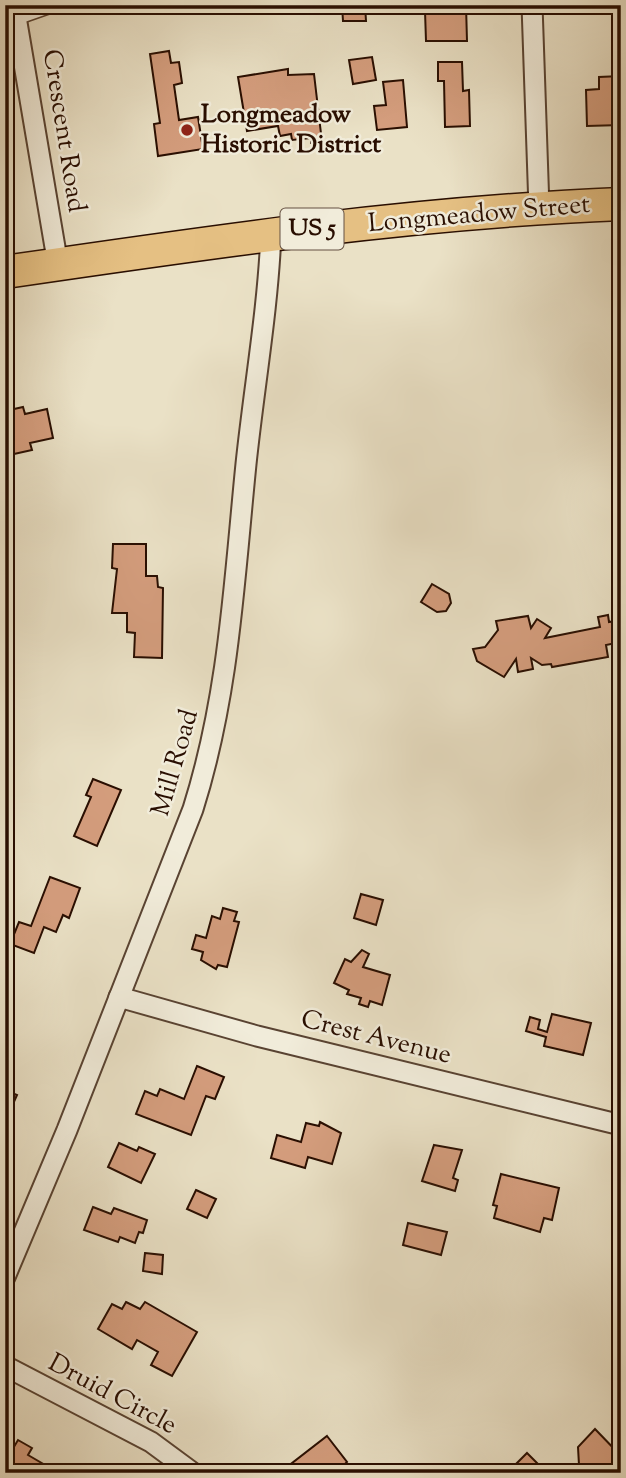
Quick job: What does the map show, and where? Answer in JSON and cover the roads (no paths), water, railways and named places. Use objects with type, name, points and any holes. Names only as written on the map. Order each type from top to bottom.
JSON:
[{"type":"main road","name":"Longmeadow Street","points":[[5,272],[271,233],[540,208],[621,204]]},
{"type":"street","points":[[532,5],[540,208]]},
{"type":"street","name":"Crescent Road","points":[[16,12],[58,265]]},
{"type":"street","name":"Mill Road","points":[[5,1277],[193,809],[218,718],[232,621],[256,369],[269,278],[271,233]]},
{"type":"street","name":"Crest Avenue","points":[[119,997],[257,1035],[621,1125]]},
{"type":"street","name":"Druid Circle","points":[[5,1366],[151,1442],[193,1473]]},
{"type":"lane","points":[[16,12],[58,5]]},
{"type":"place","name":"Longmeadow Historic District","points":[[187,130]]}]
